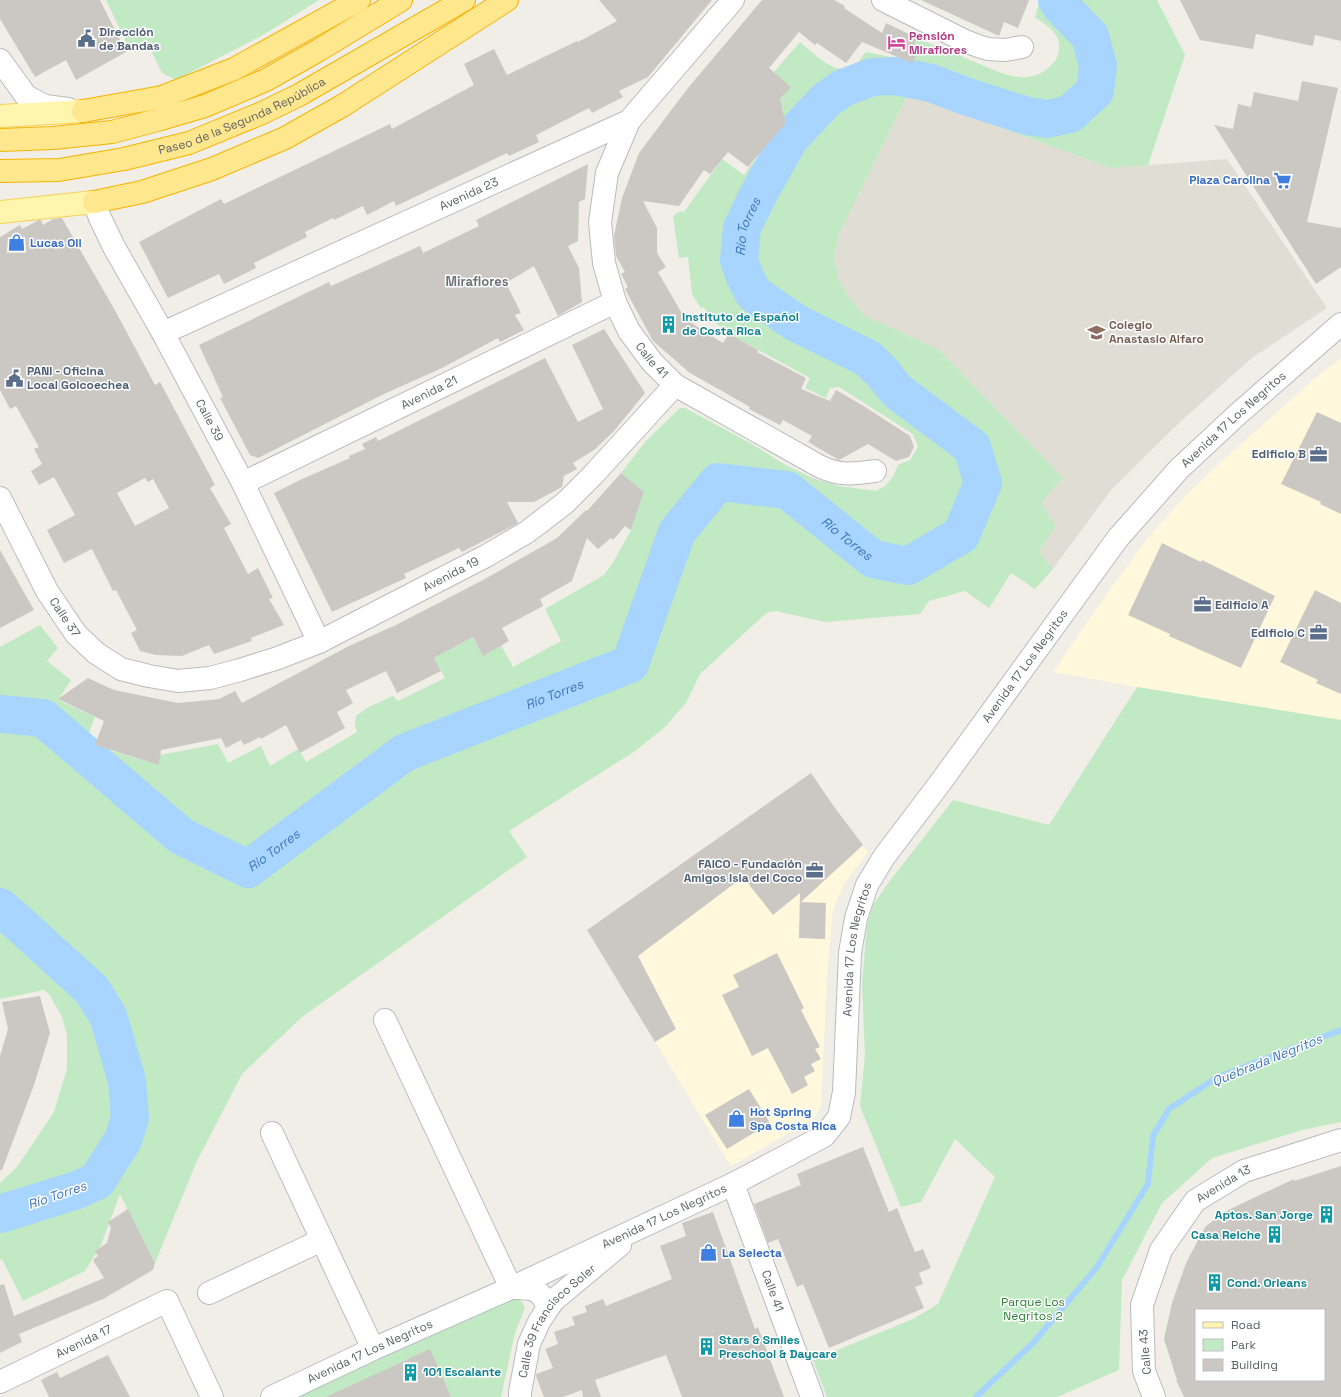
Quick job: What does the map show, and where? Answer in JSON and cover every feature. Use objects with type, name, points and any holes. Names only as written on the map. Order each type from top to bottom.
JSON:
[{"type":"highway","points":[[83,111],[162,97],[234,68],[359,0]]},
{"type":"highway","name":"Paseo de la Segunda República","points":[[0,140],[53,138],[112,132],[205,106],[266,80],[320,50],[400,0]]},
{"type":"highway","name":"Paseo de la Segunda República","points":[[0,172],[59,170],[124,159],[189,144],[262,113],[299,95],[464,0]]},
{"type":"highway","points":[[94,202],[142,192],[212,169],[285,138],[342,106],[507,0]]},
{"type":"main road","points":[[0,116],[83,111]]},
{"type":"main road","points":[[0,212],[94,202]]},
{"type":"street","name":"Avenida 23","points":[[163,333],[629,121],[733,0]]},
{"type":"street","points":[[883,0],[965,41],[981,47],[1005,50],[1022,47]]},
{"type":"street","points":[[0,60],[26,96],[45,106],[83,111]]},
{"type":"street","name":"Calle 41","points":[[629,121],[607,173],[600,222],[604,263],[615,302],[629,331],[639,346],[652,362],[675,385],[829,471],[840,474],[875,471]]},
{"type":"street","name":"Calle 39","points":[[94,202],[114,247],[163,333],[244,483],[319,642]]},
{"type":"street","name":"Avenida 21","points":[[244,483],[615,302]]},
{"type":"street","name":"Avenida 17 Los Negritos","points":[[272,1397],[373,1349],[511,1288],[733,1184],[824,1136],[839,1117],[844,1085],[850,953],[856,918],[867,885],[884,857],[940,784],[1118,538],[1179,469],[1238,414],[1341,324]]},
{"type":"street","name":"Avenida 19","points":[[178,681],[210,678],[240,670],[278,658],[319,642],[486,556],[527,532],[565,503],[675,385]]},
{"type":"street","name":"Calle 37","points":[[0,498],[47,591],[76,634],[96,653],[121,669],[178,681]]},
{"type":"street","points":[[385,1020],[511,1288],[530,1288],[540,1293],[546,1301],[548,1308]]},
{"type":"street","points":[[272,1133],[373,1349]]},
{"type":"street","name":"Avenida 13","points":[[1142,1305],[1161,1250],[1195,1201],[1244,1171],[1341,1140]]},
{"type":"street","name":"Calle 41","points":[[733,1184],[812,1397]]},
{"type":"street","name":"Calle 39 Francisco Soler","points":[[520,1397],[529,1344],[538,1322],[548,1308],[554,1300],[647,1224]]},
{"type":"street","points":[[209,1293],[322,1240]]},
{"type":"street","name":"Avenida 17","points":[[0,1382],[167,1301],[212,1397]]},
{"type":"street","name":"Calle 43","points":[[1142,1305],[1144,1371],[1154,1397]]},
{"type":"shaded area","name":"Colegio Anastasio Alfaro","points":[[908,94],[1111,168],[1227,159],[1327,308],[1252,358],[1180,422],[1111,490],[1053,569],[1039,552],[1056,526],[1041,503],[1063,478],[938,349],[865,316],[850,299],[839,281],[834,257],[839,234]]},
{"type":"shaded area","points":[[1341,358],[1341,720],[1053,672],[1147,539],[1183,498],[1315,378]]},
{"type":"shaded area","points":[[811,773],[868,852],[843,886],[833,909],[827,978],[821,1105],[814,1119],[731,1166],[587,930]]},
{"type":"green space","points":[[106,0],[319,0],[263,35],[176,80],[162,73],[146,40],[129,48]]},
{"type":"green space","points":[[1040,0],[1157,0],[1185,55],[1148,165],[1111,168],[908,94],[839,234],[834,257],[839,281],[850,299],[865,316],[938,349],[1063,478],[1041,503],[1056,526],[1039,552],[1053,569],[1035,589],[1011,573],[989,608],[965,591],[929,601],[920,614],[825,622],[776,611],[769,612],[763,616],[700,674],[686,703],[665,727],[635,751],[509,831],[527,857],[302,1017],[242,1074],[196,1163],[155,1263],[120,1194],[101,1245],[85,1271],[23,1301],[2,1259],[0,1260],[0,1183],[17,1167],[54,1112],[67,1069],[67,1035],[62,1017],[49,994],[44,990],[0,999],[0,647],[40,625],[58,648],[47,661],[71,680],[58,700],[95,717],[85,743],[159,765],[160,755],[218,744],[228,763],[261,746],[270,766],[298,749],[306,762],[357,732],[355,726],[356,716],[367,708],[393,696],[398,701],[445,678],[434,658],[473,637],[483,656],[501,645],[513,667],[561,641],[545,609],[604,575],[614,561],[631,530],[644,492],[621,473],[646,441],[680,408],[685,408],[752,444],[782,463],[812,478],[839,486],[876,491],[885,486],[893,477],[898,465],[910,460],[918,447],[913,434],[839,387],[830,388],[826,398],[805,388],[810,378],[729,334],[710,318],[704,307],[701,308],[692,294],[688,257],[679,258],[673,216],[680,211],[684,212],[722,159],[744,175],[786,124],[783,109],[777,104],[790,87],[774,72],[800,42],[826,63],[841,69],[848,68],[856,64],[866,52],[906,60],[917,38],[1001,73],[1028,77],[1049,68],[1054,63],[1059,50],[1059,42],[1054,32],[1035,17]]},
{"type":"green space","name":"Parque Los Negritos 2","points":[[1137,687],[1341,720],[1341,1122],[1302,1130],[1212,1158],[1162,1203],[1122,1280],[1119,1370],[1057,1397],[827,1397],[813,1360],[913,1319],[938,1304],[995,1177],[955,1139],[921,1202],[901,1207],[860,1106],[865,1055],[862,984],[867,925],[873,905],[889,882],[953,800],[1049,825]]},
{"type":"green space","points":[[516,1297],[521,1301],[525,1308],[515,1333],[501,1397],[295,1397],[371,1359]]},
{"type":"building","points":[[0,0],[100,0],[126,52],[76,80],[66,60],[35,77],[0,19]]},
{"type":"building","points":[[599,0],[712,0],[648,77],[619,91],[623,97],[592,113],[589,108],[536,135],[539,142],[509,156],[507,153],[396,206],[394,201],[367,215],[363,206],[334,220],[333,218],[305,232],[307,237],[254,263],[256,268],[224,284],[219,274],[168,298],[139,242],[221,199],[224,204],[390,124],[392,129],[474,85],[464,64],[494,49],[507,75],[577,41],[578,42],[617,21]]},
{"type":"building","points":[[762,0],[834,0],[845,6],[844,8],[882,33],[886,23],[917,38],[910,52],[916,56],[912,63],[862,42],[846,63],[817,43],[815,45],[799,32],[769,68],[791,87],[780,99],[786,123],[748,167],[728,152],[710,174],[704,170],[679,206],[643,201],[657,228],[657,253],[666,267],[658,272],[684,317],[703,331],[723,343],[729,334],[758,350],[757,352],[806,378],[801,389],[830,401],[836,390],[910,436],[914,447],[909,457],[896,461],[868,444],[839,460],[808,442],[812,436],[783,420],[780,425],[749,409],[750,407],[690,373],[653,341],[625,289],[628,287],[621,274],[625,272],[616,256],[614,236],[622,198],[639,153],[688,88]]},
{"type":"building","points":[[921,0],[1029,0],[1018,28],[1004,22],[999,36]]},
{"type":"building","points":[[1180,0],[1341,0],[1341,41],[1315,35],[1313,46],[1256,34],[1253,49],[1200,40]]},
{"type":"building","name":"Plaza Carolina","points":[[1302,81],[1338,88],[1307,222],[1341,228],[1341,267],[1316,284],[1214,125],[1233,129],[1238,104],[1251,107],[1254,92],[1298,101]]},
{"type":"building","points":[[588,164],[585,199],[579,202],[578,241],[568,246],[579,268],[582,302],[558,316],[534,266],[506,283],[521,313],[515,315],[524,330],[500,342],[498,338],[442,368],[384,394],[258,458],[250,455],[220,398],[223,397],[199,345],[329,282],[331,286],[420,246],[423,253],[479,226],[476,220]]},
{"type":"building","points":[[62,218],[117,314],[155,385],[160,382],[215,485],[210,488],[231,524],[224,528],[248,574],[258,568],[273,598],[269,599],[284,625],[251,638],[252,641],[214,654],[209,645],[182,656],[156,655],[140,651],[131,633],[137,630],[116,590],[113,591],[92,549],[64,563],[47,530],[75,515],[54,477],[39,485],[31,471],[42,464],[34,449],[39,447],[16,406],[10,409],[0,390],[0,237],[20,225],[22,229],[39,220],[41,220],[43,225],[53,219]],"holes":[[[145,478],[148,482],[153,479],[169,508],[135,526],[117,493]]]},
{"type":"building","points":[[604,329],[645,393],[614,431],[594,450],[573,463],[577,469],[564,476],[562,487],[534,502],[507,502],[518,523],[462,552],[459,548],[404,574],[406,578],[332,612],[274,493],[350,458],[349,456],[365,449],[362,444],[376,437],[378,441],[545,358],[578,422],[603,409],[572,345]]},
{"type":"building","name":"Edificio B","points":[[1317,412],[1341,423],[1341,514],[1320,504],[1321,502],[1281,484]]},
{"type":"building","points":[[621,473],[644,492],[631,530],[625,526],[613,540],[611,538],[598,549],[587,538],[572,581],[540,599],[543,606],[502,628],[509,641],[483,656],[473,637],[434,658],[441,671],[397,693],[386,671],[346,690],[353,703],[337,712],[345,728],[300,753],[286,725],[261,739],[260,737],[244,745],[241,740],[226,748],[221,738],[161,750],[159,765],[95,745],[104,721],[58,699],[88,678],[114,690],[178,703],[219,699],[235,691],[242,703],[349,646],[396,625],[483,580],[557,538],[586,510],[587,511]]},
{"type":"building","name":"Edificio A","points":[[1162,543],[1201,562],[1202,560],[1275,596],[1241,668],[1169,636],[1170,634],[1128,615]]},
{"type":"building","points":[[0,550],[34,610],[0,628]]},
{"type":"building","name":"Edificio C","points":[[1315,590],[1341,603],[1341,694],[1316,683],[1318,680],[1280,662]]},
{"type":"building","points":[[811,773],[863,845],[801,902],[826,903],[825,939],[799,938],[800,893],[773,915],[743,877],[638,956],[676,1029],[655,1042],[587,930]]},
{"type":"building","points":[[777,953],[804,1008],[801,1010],[820,1047],[815,1049],[821,1059],[811,1064],[815,1071],[804,1077],[808,1085],[792,1094],[768,1048],[752,1056],[722,995],[739,987],[733,975]]},
{"type":"building","points":[[40,996],[50,1033],[34,1085],[2,1170],[0,1170],[0,1056],[8,1029],[2,1002]]},
{"type":"building","name":"Hot Spring Spa Costa Rica","points":[[749,1089],[770,1123],[727,1149],[705,1115]]},
{"type":"building","points":[[863,1147],[889,1212],[897,1208],[915,1252],[923,1249],[931,1268],[919,1273],[923,1284],[915,1287],[924,1308],[829,1348],[803,1284],[797,1287],[778,1239],[768,1243],[754,1204],[801,1185],[797,1174]]},
{"type":"building","points":[[1341,1166],[1341,1397],[1184,1397],[1176,1380],[1164,1339],[1172,1303],[1186,1263],[1205,1227],[1224,1212],[1294,1179],[1294,1181]]},
{"type":"building","points":[[128,1209],[155,1263],[153,1270],[103,1299],[19,1334],[22,1342],[0,1353],[0,1285],[4,1284],[14,1316],[104,1278],[93,1260],[98,1256],[95,1251],[107,1243],[111,1228],[108,1222]]},
{"type":"building","points":[[713,1212],[755,1329],[758,1327],[784,1397],[682,1397],[666,1355],[595,1380],[601,1397],[583,1397],[582,1390],[563,1397],[544,1397],[536,1374],[553,1368],[545,1349],[558,1344],[554,1332],[575,1325],[572,1317],[587,1312],[585,1306],[603,1299],[606,1306],[672,1279],[660,1246],[686,1236],[682,1223]]},
{"type":"building","name":"101 Escalante","points":[[430,1349],[451,1397],[326,1397]]},
{"type":"building","points":[[108,1355],[130,1397],[49,1397],[41,1380],[57,1372],[60,1378]]},
{"type":"waterway","name":"Río Torres","points":[[0,714],[43,718],[181,836],[248,869],[404,753],[630,664],[677,532],[718,482],[787,490],[873,559],[908,566],[961,535],[983,483],[972,447],[897,391],[881,371],[867,358],[796,323],[754,294],[745,277],[739,260],[742,228],[758,195],[790,138],[826,100],[843,88],[872,77],[895,76],[931,83],[965,96],[1027,116],[1047,119],[1070,114],[1095,91],[1098,65],[1090,36],[1057,0]]},
{"type":"waterway","name":"Río Torres","points":[[0,907],[92,990],[108,1016],[117,1046],[127,1081],[130,1118],[123,1140],[97,1181],[77,1190],[0,1214]]},
{"type":"waterway","name":"Quebrada Negritos","points":[[976,1397],[1034,1342],[1097,1267],[1148,1184],[1153,1136],[1169,1109],[1216,1078],[1341,1030]]},
{"type":"place","name":"Dirección de Bandas","points":[[86,39]]},
{"type":"place","name":"Pensión Miraflores","points":[[896,43]]},
{"type":"place","name":"Plaza Carolina","points":[[1283,180]]},
{"type":"place","name":"Lucas Oil","points":[[17,243]]},
{"type":"place","name":"Instituto de Español de Costa Rica","points":[[669,324]]},
{"type":"place","name":"Colegio Anastasio Alfaro","points":[[1096,332]]},
{"type":"place","name":"PANI - Oficina Local Goicoechea","points":[[14,378]]},
{"type":"place","name":"Edificio B","points":[[1319,454]]},
{"type":"place","name":"Edificio A","points":[[1202,605]]},
{"type":"place","name":"Edificio C","points":[[1318,633]]},
{"type":"place","name":"FAICO - Fundación Amigos Isla del Coco","points":[[815,871]]},
{"type":"place","name":"Hot Spring Spa Costa Rica","points":[[737,1119]]},
{"type":"place","name":"Aptos. San Jorge","points":[[1326,1215]]},
{"type":"place","name":"Casa Reiche","points":[[1274,1235]]},
{"type":"place","name":"La Selecta","points":[[709,1253]]},
{"type":"place","name":"Cond. Orleans","points":[[1214,1283]]},
{"type":"place","name":"Stars & Smiles Preschool & Daycare","points":[[706,1347]]},
{"type":"place","name":"101 Escalante","points":[[410,1372]]},
{"type":"district","name":"Miraflores","points":[[477,281]]}]
